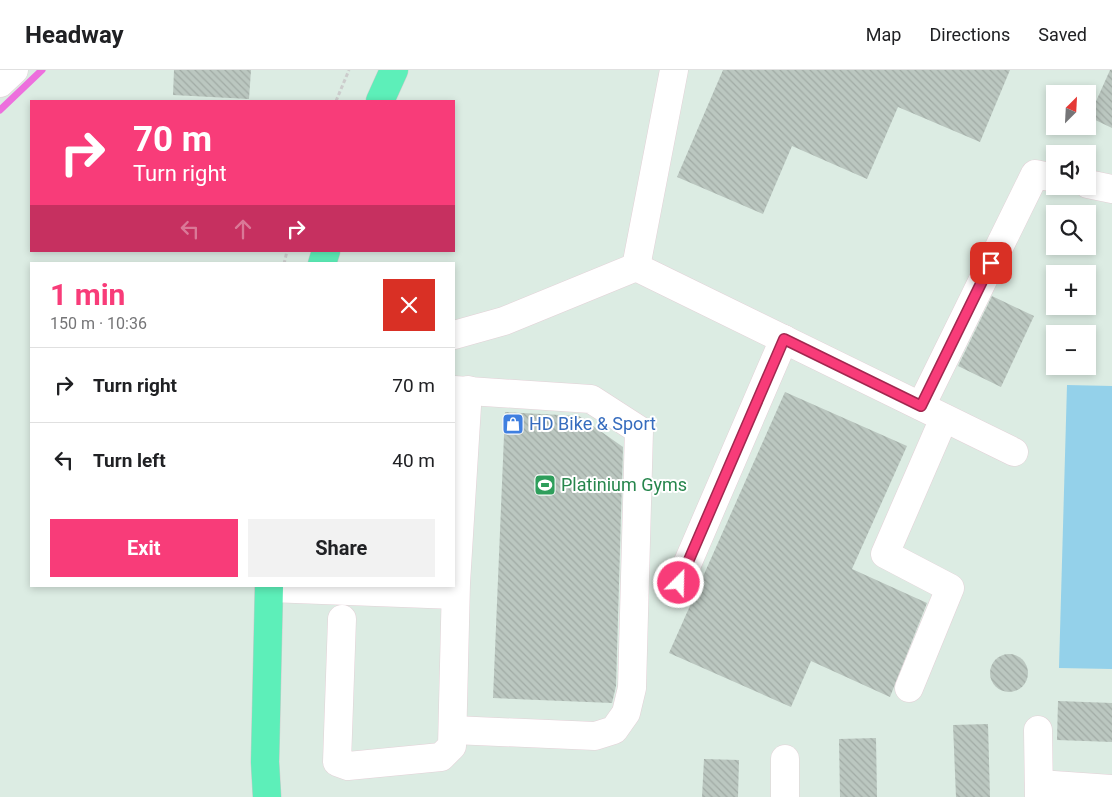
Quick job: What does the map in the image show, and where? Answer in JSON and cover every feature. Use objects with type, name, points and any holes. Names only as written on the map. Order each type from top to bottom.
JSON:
[{"type":"main road","points":[[380,100],[394,70]]},
{"type":"main road","points":[[267,797],[269,587]]},
{"type":"street","points":[[0,83],[14,70]]},
{"type":"street","points":[[636,267],[674,70]]},
{"type":"street","points":[[909,688],[950,588],[885,554],[933,412],[1034,174],[1046,176]]},
{"type":"street","points":[[1096,186],[1112,189]]},
{"type":"street","points":[[455,335],[504,321],[636,267],[1014,452]]},
{"type":"street","points":[[679,583],[784,339]]},
{"type":"street","points":[[342,619],[337,762],[348,766],[441,757],[452,746],[453,730],[461,390],[592,399],[639,430],[632,688],[626,713],[614,730],[595,736],[453,730]]},
{"type":"street","points":[[269,587],[456,595]]},
{"type":"street","points":[[1038,730],[1039,791],[1112,789]]},
{"type":"street","points":[[785,759],[785,797]]},
{"type":"path","points":[[336,100],[348,70]]},
{"type":"shaded area","points":[[1067,385],[1112,386],[1112,669],[1059,668]]},
{"type":"building","points":[[174,70],[251,70],[249,99],[173,95]]},
{"type":"building","points":[[723,70],[1010,70],[980,142],[898,107],[867,179],[792,146],[763,214],[677,177]]},
{"type":"building","points":[[1110,70],[1112,70],[1112,128],[1096,120],[1096,101]]},
{"type":"building","points":[[992,296],[1034,316],[1001,387],[958,366]]},
{"type":"building","points":[[785,392],[907,446],[852,569],[927,603],[890,697],[811,661],[791,707],[669,653]]},
{"type":"building","points":[[505,412],[579,416],[623,447],[616,686],[612,703],[493,698]]},
{"type":"building","points":[[1009,654],[1023,659],[1028,673],[1023,687],[1009,692],[995,687],[990,673],[995,659]]},
{"type":"building","points":[[1058,701],[1112,703],[1112,742],[1057,740]]},
{"type":"building","points":[[988,724],[990,797],[956,797],[953,725]]},
{"type":"building","points":[[876,738],[877,797],[840,797],[839,739]]},
{"type":"building","points":[[704,759],[739,760],[738,797],[702,797]]},
{"type":"waterway","points":[[0,110],[42,70]]},
{"type":"place","name":"HD Bike & Sport","points":[[513,424]]},
{"type":"place","name":"Platinium Gyms","points":[[545,485]]},
{"type":"route","points":[[679,583],[784,339],[921,406],[991,263]]}]
